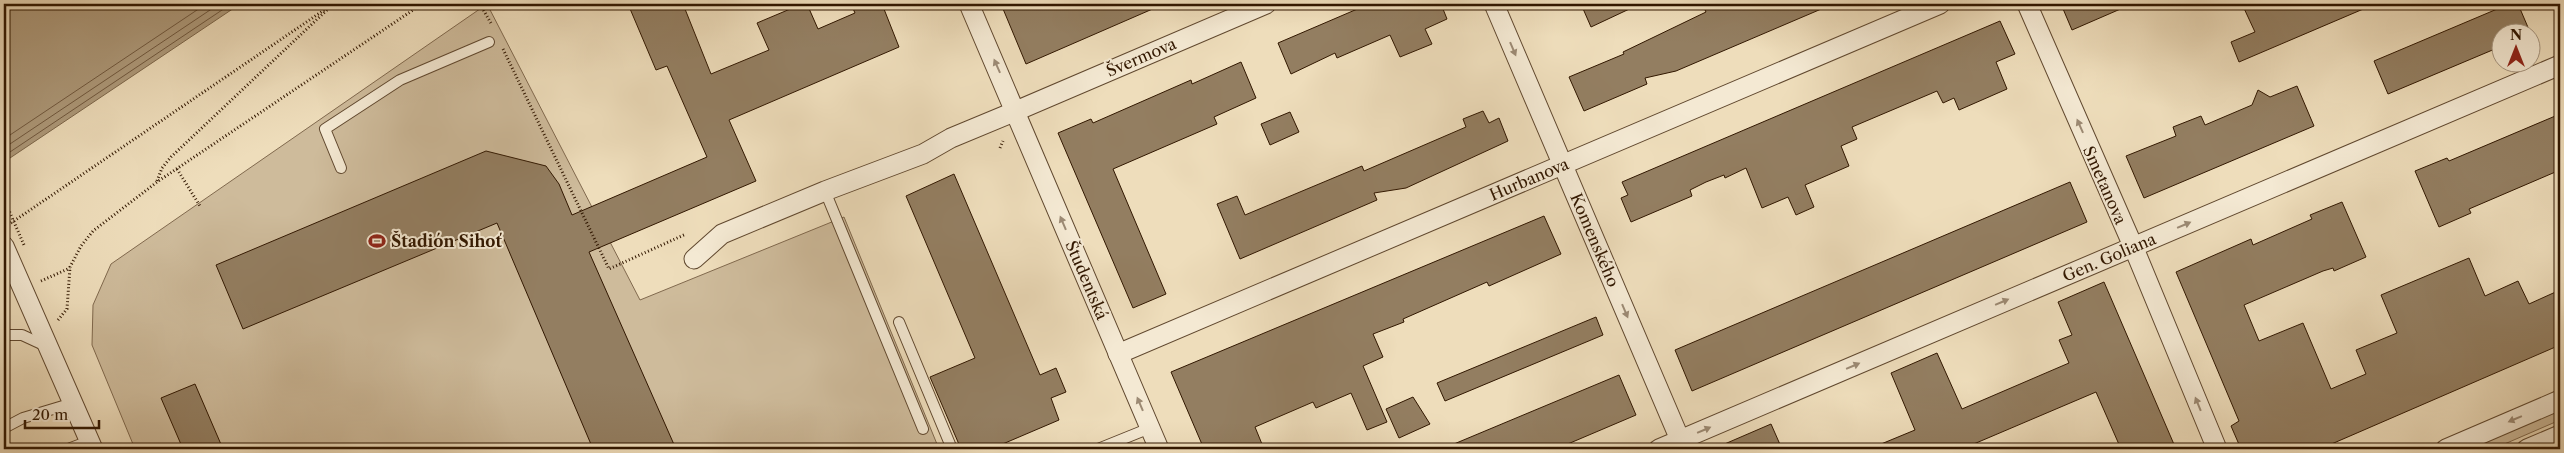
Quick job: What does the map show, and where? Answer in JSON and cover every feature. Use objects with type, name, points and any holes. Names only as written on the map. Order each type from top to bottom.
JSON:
[{"type":"street","name":"Študentská","points":[[969,4],[1159,449]]},
{"type":"street","name":"Švermova","points":[[1016,111],[1266,4]]},
{"type":"street","name":"Komenského","points":[[1494,4],[1682,445]]},
{"type":"street","name":"Hurbanova","points":[[1118,354],[1940,4]]},
{"type":"street","name":"Smetanova","points":[[2027,4],[2133,246],[2217,449]]},
{"type":"street","name":"Gen. Goliana","points":[[1659,449],[1682,445],[2133,246],[2560,65]]},
{"type":"street","points":[[694,259],[722,234],[825,191],[923,154],[959,134],[1016,111]]},
{"type":"street","points":[[4,246],[91,445]]},
{"type":"street","points":[[2446,449],[2560,400]]},
{"type":"street","points":[[2527,449],[2560,435]]},
{"type":"lane","points":[[341,168],[325,129],[400,80],[489,42]]},
{"type":"lane","points":[[825,191],[923,429]]},
{"type":"lane","points":[[899,322],[952,449]]},
{"type":"lane","points":[[4,335],[22,335],[48,348]]},
{"type":"lane","points":[[4,428],[23,418],[73,403]]},
{"type":"lane","points":[[1098,449],[1150,428]]},
{"type":"lane","points":[[68,449],[91,445]]},
{"type":"path","points":[[157,182],[162,168],[171,157],[333,4]]},
{"type":"path","points":[[4,228],[333,4]]},
{"type":"path","points":[[58,320],[67,309],[70,268],[81,246],[94,231],[157,182],[422,4]]},
{"type":"path","points":[[480,4],[495,31]]},
{"type":"path","points":[[502,46],[609,269],[689,233]]},
{"type":"path","points":[[177,169],[200,206]]},
{"type":"path","points":[[4,199],[24,245]]},
{"type":"path","points":[[40,282],[70,268]]},
{"type":"shaded area","name":"Štadión Sihoť","points":[[487,4],[640,300],[844,217],[939,449],[135,449],[92,345],[93,305],[111,264]]},
{"type":"shaded area","points":[[2560,405],[2560,420],[2493,449],[2458,449]]},
{"type":"water","points":[[4,4],[240,4],[4,162]]},
{"type":"building","points":[[628,4],[683,4],[711,74],[769,50],[757,23],[802,4],[807,4],[818,29],[855,13],[851,4],[882,4],[899,47],[729,120],[756,181],[589,252],[676,449],[593,449],[497,223],[243,329],[216,265],[486,151],[546,166],[559,184],[572,215],[707,157],[667,66],[656,70]]},
{"type":"building","points":[[1001,4],[1164,4],[1026,64]]},
{"type":"building","points":[[1369,4],[1441,4],[1447,19],[1425,29],[1432,44],[1400,57],[1390,35],[1337,58],[1335,53],[1291,74],[1278,43]]},
{"type":"building","points":[[1581,4],[1640,4],[1591,27]]},
{"type":"building","points":[[1718,4],[1833,4],[1676,71],[1645,78],[1647,84],[1584,111],[1569,77],[1624,54],[1623,52],[1706,12],[1705,10]]},
{"type":"building","points":[[2061,4],[2132,4],[2072,30]]},
{"type":"building","points":[[2242,4],[2375,4],[2239,62],[2231,42],[2255,32]]},
{"type":"building","points":[[2509,4],[2518,4],[2526,22],[2492,22],[2492,50],[2388,94],[2374,61]]},
{"type":"building","points":[[2000,21],[2015,54],[1996,62],[2007,89],[1959,110],[1954,98],[1943,103],[1937,91],[1852,127],[1857,139],[1841,146],[1849,166],[1805,185],[1814,207],[1796,215],[1788,197],[1762,208],[1746,168],[1725,178],[1724,175],[1706,182],[1690,190],[1692,196],[1631,222],[1621,198],[1628,195],[1622,182]]},
{"type":"building","points":[[1241,62],[1256,98],[1214,117],[1217,124],[1113,169],[1166,294],[1133,308],[1058,133],[1091,119],[1093,123],[1191,80],[1192,84]]},
{"type":"building","points":[[2297,86],[2314,126],[2144,198],[2126,156],[2176,136],[2173,127],[2201,116],[2205,125],[2252,105],[2258,90],[2270,97]]},
{"type":"building","points":[[1483,111],[1489,123],[1499,118],[1508,141],[1406,188],[1374,193],[1377,200],[1240,259],[1217,204],[1237,196],[1245,215],[1362,166],[1364,171],[1466,127],[1463,119]]},
{"type":"building","points":[[1290,112],[1299,132],[1270,145],[1261,124]]},
{"type":"building","points":[[2560,114],[2560,170],[2469,209],[2471,213],[2439,227],[2415,171],[2447,158],[2449,161]]},
{"type":"building","points":[[954,174],[1040,375],[1056,368],[1066,392],[1051,398],[1059,420],[991,449],[961,449],[930,377],[975,358],[906,196]]},
{"type":"building","points":[[2070,182],[2087,222],[1692,391],[1675,350]]},
{"type":"building","points":[[2342,202],[2366,257],[2334,271],[2333,268],[2323,271],[2244,305],[2259,341],[2303,323],[2331,389],[2366,374],[2356,350],[2397,333],[2381,295],[2469,258],[2485,296],[2518,281],[2529,304],[2560,290],[2560,345],[2320,449],[2241,449],[2231,426],[2239,421],[2176,272],[2251,239],[2253,245],[2312,219],[2310,215]]},
{"type":"building","points":[[1544,216],[1561,254],[1489,286],[1487,282],[1403,319],[1404,322],[1373,334],[1383,357],[1363,366],[1387,422],[1367,430],[1351,393],[1316,408],[1313,402],[1255,427],[1264,449],[1204,449],[1171,372]]},
{"type":"building","points":[[2104,282],[2176,449],[2121,449],[2096,392],[1962,449],[1869,449],[1915,430],[1891,373],[1937,353],[1962,409],[2069,363],[2059,340],[2072,335],[2058,302]]},
{"type":"building","points":[[1596,317],[1603,335],[1445,401],[1437,383]]},
{"type":"building","points":[[1619,375],[1636,415],[1556,449],[1442,449]]},
{"type":"building","points":[[195,384],[223,449],[183,449],[161,398]]},
{"type":"building","points":[[1413,397],[1430,424],[1399,438],[1386,409]]},
{"type":"building","points":[[1771,424],[1782,449],[1713,449]]},
{"type":"place","name":"Štadión Sihoť","points":[[377,241]]}]
